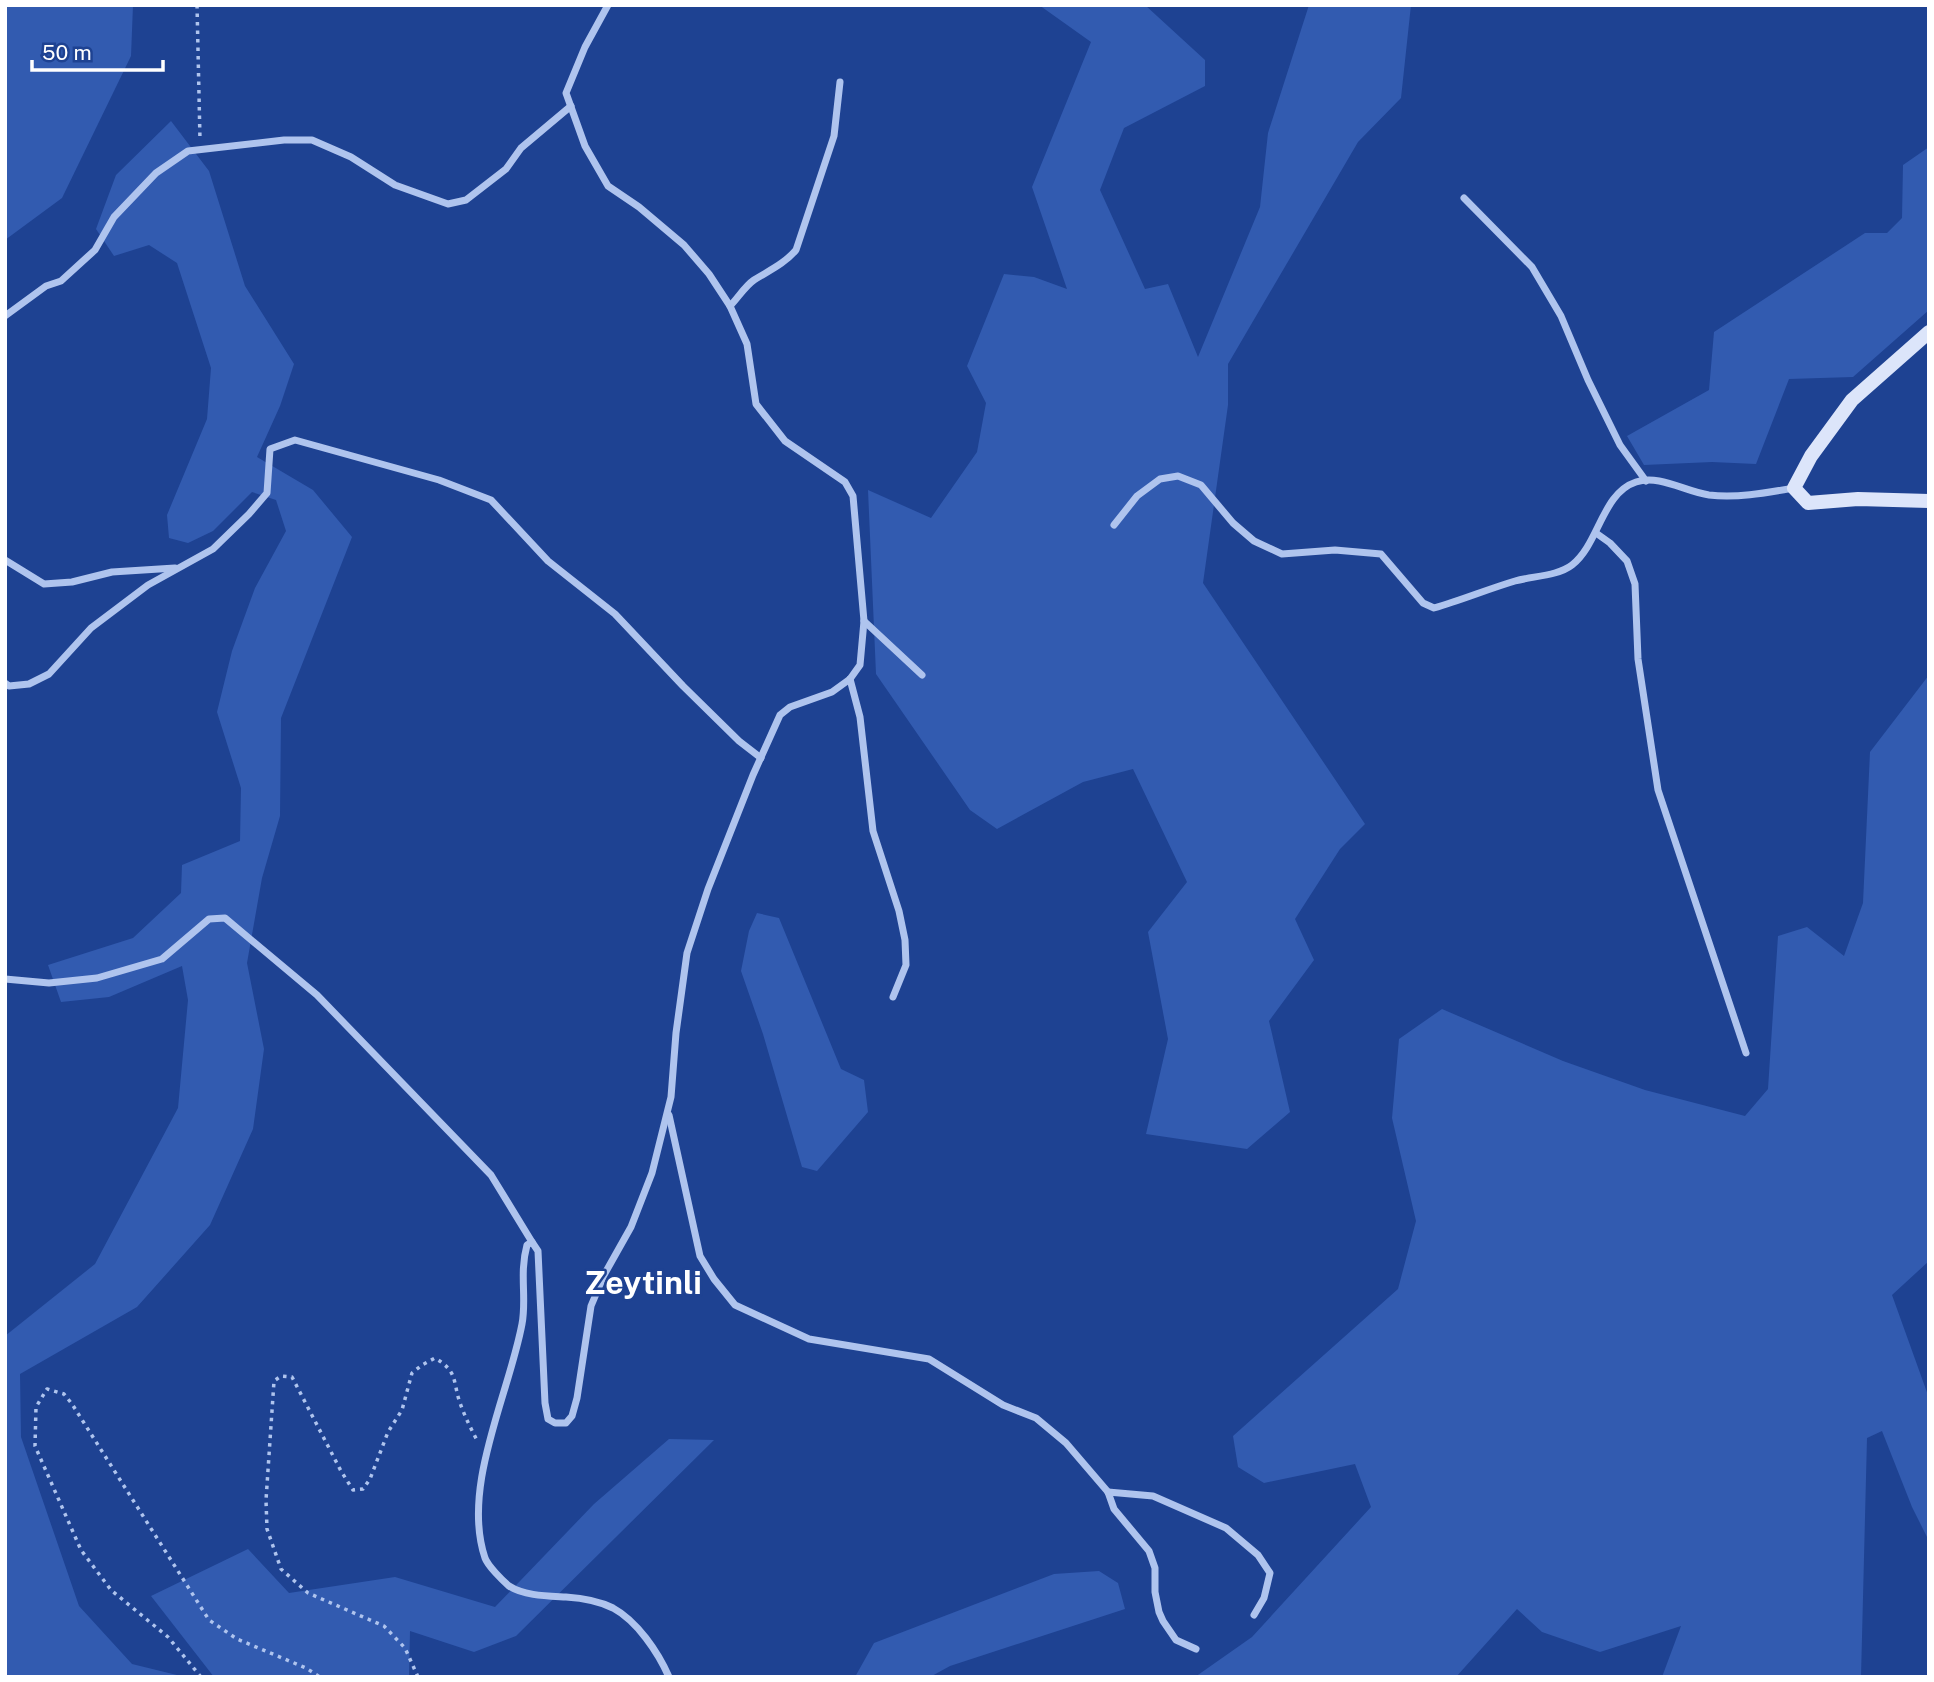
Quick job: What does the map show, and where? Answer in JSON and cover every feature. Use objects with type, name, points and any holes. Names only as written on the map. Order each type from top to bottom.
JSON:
[{"type":"street","points":[[5,979],[49,983],[97,978],[162,959],[209,919],[225,918],[317,995],[491,1175],[538,1251],[544,1403],[548,1419],[555,1423],[566,1423],[572,1416],[591,1306],[604,1275],[631,1227],[648,1184],[668,1111],[687,953],[708,888],[780,715],[790,707],[832,692],[850,680],[860,665],[864,621],[853,496],[845,482],[785,441],[756,404],[747,344],[730,306],[709,274],[684,245],[639,207],[608,186],[584,146],[566,93],[585,47],[608,5]]},
{"type":"street","points":[[730,306],[753,281],[767,275],[796,250],[834,136],[840,82]]},
{"type":"street","points":[[5,316],[46,286],[61,281],[95,250],[114,217],[156,173],[188,151],[312,140],[351,157],[395,185],[448,204],[466,200],[506,169],[521,148],[571,106]]},
{"type":"street","points":[[1464,198],[1532,267],[1561,316],[1620,446],[1646,481]]},
{"type":"street","points":[[1794,488],[1811,456],[1852,400],[1929,332]]},
{"type":"street","points":[[5,683],[9,686],[29,684],[49,674],[91,628],[148,585],[213,549],[267,493],[270,449],[295,440],[439,480],[491,500],[548,561],[615,614],[683,686],[739,741],[761,758]]},
{"type":"street","points":[[1114,526],[1137,496],[1160,479],[1178,476],[1201,485],[1233,523],[1254,541],[1282,554],[1335,550],[1381,554],[1423,603],[1434,608],[1570,566],[1589,548],[1611,503],[1624,487],[1638,481],[1667,483],[1706,495],[1750,496],[1794,488]]},
{"type":"street","points":[[1794,488],[1808,503],[1858,499],[1929,501]]},
{"type":"street","points":[[1596,533],[1610,542],[1627,561],[1635,584],[1638,659],[1658,790],[1746,1053]]},
{"type":"street","points":[[5,560],[44,584],[72,582],[112,572],[179,568]]},
{"type":"street","points":[[864,621],[922,675]]},
{"type":"street","points":[[850,680],[860,717],[873,831],[899,911],[905,940],[906,965],[893,997]]},
{"type":"street","points":[[668,1111],[700,1256],[714,1279],[736,1305],[808,1339],[929,1359],[1003,1405],[1035,1418],[1066,1443],[1108,1492],[1114,1509],[1149,1551],[1155,1568],[1155,1592],[1163,1621],[1176,1640],[1196,1649]]},
{"type":"street","points":[[531,1242],[527,1245],[522,1264],[523,1321],[486,1457],[478,1516],[486,1560],[510,1587],[541,1596],[580,1598],[612,1608],[638,1629],[663,1662],[669,1677]]},
{"type":"street","points":[[1108,1492],[1153,1496],[1226,1528],[1258,1555],[1270,1573],[1264,1598],[1254,1615]]},
{"type":"path","points":[[197,5],[200,149]]},
{"type":"path","points":[[418,1677],[405,1648],[384,1626],[308,1593],[281,1569],[267,1529],[266,1500],[274,1381],[281,1376],[292,1377],[353,1490],[363,1489],[370,1479],[388,1433],[402,1410],[412,1373],[435,1359],[447,1365],[456,1380],[459,1399],[486,1457]]},
{"type":"path","points":[[201,1677],[168,1636],[111,1591],[82,1550],[35,1446],[36,1407],[47,1389],[64,1394],[72,1404],[209,1620],[237,1639],[306,1668],[320,1677]]},
{"type":"shaded area","points":[[5,5],[133,5],[131,56],[62,198],[5,240]]},
{"type":"shaded area","points":[[1039,5],[1145,5],[1205,60],[1205,86],[1124,128],[1100,190],[1145,289],[1168,284],[1198,357],[1260,207],[1268,133],[1309,5],[1411,5],[1401,98],[1358,142],[1228,364],[1228,405],[1203,583],[1365,824],[1340,849],[1295,919],[1314,960],[1269,1021],[1290,1112],[1247,1149],[1146,1134],[1168,1039],[1148,932],[1187,882],[1133,769],[1083,782],[997,829],[970,810],[876,674],[868,490],[931,518],[977,452],[986,403],[967,366],[1004,274],[1034,277],[1067,289],[1032,187],[1091,42]]},
{"type":"shaded area","points":[[171,121],[209,171],[245,286],[294,364],[280,406],[257,457],[313,490],[352,537],[281,718],[280,816],[262,878],[247,963],[264,1049],[253,1129],[210,1225],[137,1307],[20,1374],[21,1437],[79,1606],[132,1664],[185,1677],[5,1677],[5,1336],[95,1264],[178,1108],[188,1000],[182,966],[109,997],[61,1002],[48,965],[133,938],[181,893],[182,865],[240,841],[241,788],[217,712],[232,651],[255,588],[286,531],[276,500],[252,492],[213,531],[188,543],[169,538],[167,515],[207,419],[211,368],[177,263],[149,245],[114,256],[96,229],[116,175]]},
{"type":"shaded area","points":[[1929,147],[1929,310],[1853,377],[1789,379],[1756,464],[1712,462],[1644,465],[1627,436],[1709,390],[1714,332],[1865,233],[1887,233],[1902,218],[1903,165]]},
{"type":"shaded area","points":[[1929,675],[1929,1261],[1892,1295],[1929,1398],[1929,1541],[1912,1507],[1882,1431],[1867,1438],[1861,1677],[1662,1677],[1681,1626],[1600,1652],[1542,1632],[1517,1609],[1456,1677],[1195,1677],[1252,1637],[1371,1507],[1355,1464],[1264,1483],[1238,1467],[1233,1436],[1398,1289],[1416,1221],[1392,1118],[1399,1039],[1442,1009],[1563,1061],[1645,1090],[1745,1116],[1768,1089],[1778,936],[1807,927],[1844,956],[1863,903],[1870,752]]},
{"type":"shaded area","points":[[757,913],[779,918],[841,1069],[864,1080],[868,1112],[817,1171],[802,1167],[763,1034],[741,971],[749,931]]},
{"type":"shaded area","points":[[669,1439],[714,1440],[516,1636],[474,1652],[410,1631],[409,1677],[214,1677],[151,1596],[248,1549],[289,1593],[395,1577],[495,1607],[594,1504]]},
{"type":"shaded area","points":[[1099,1571],[1118,1583],[1125,1609],[950,1666],[930,1677],[855,1677],[874,1643],[1054,1574]]},
{"type":"district","name":"Zeytinli","points":[[643,1282]]}]
